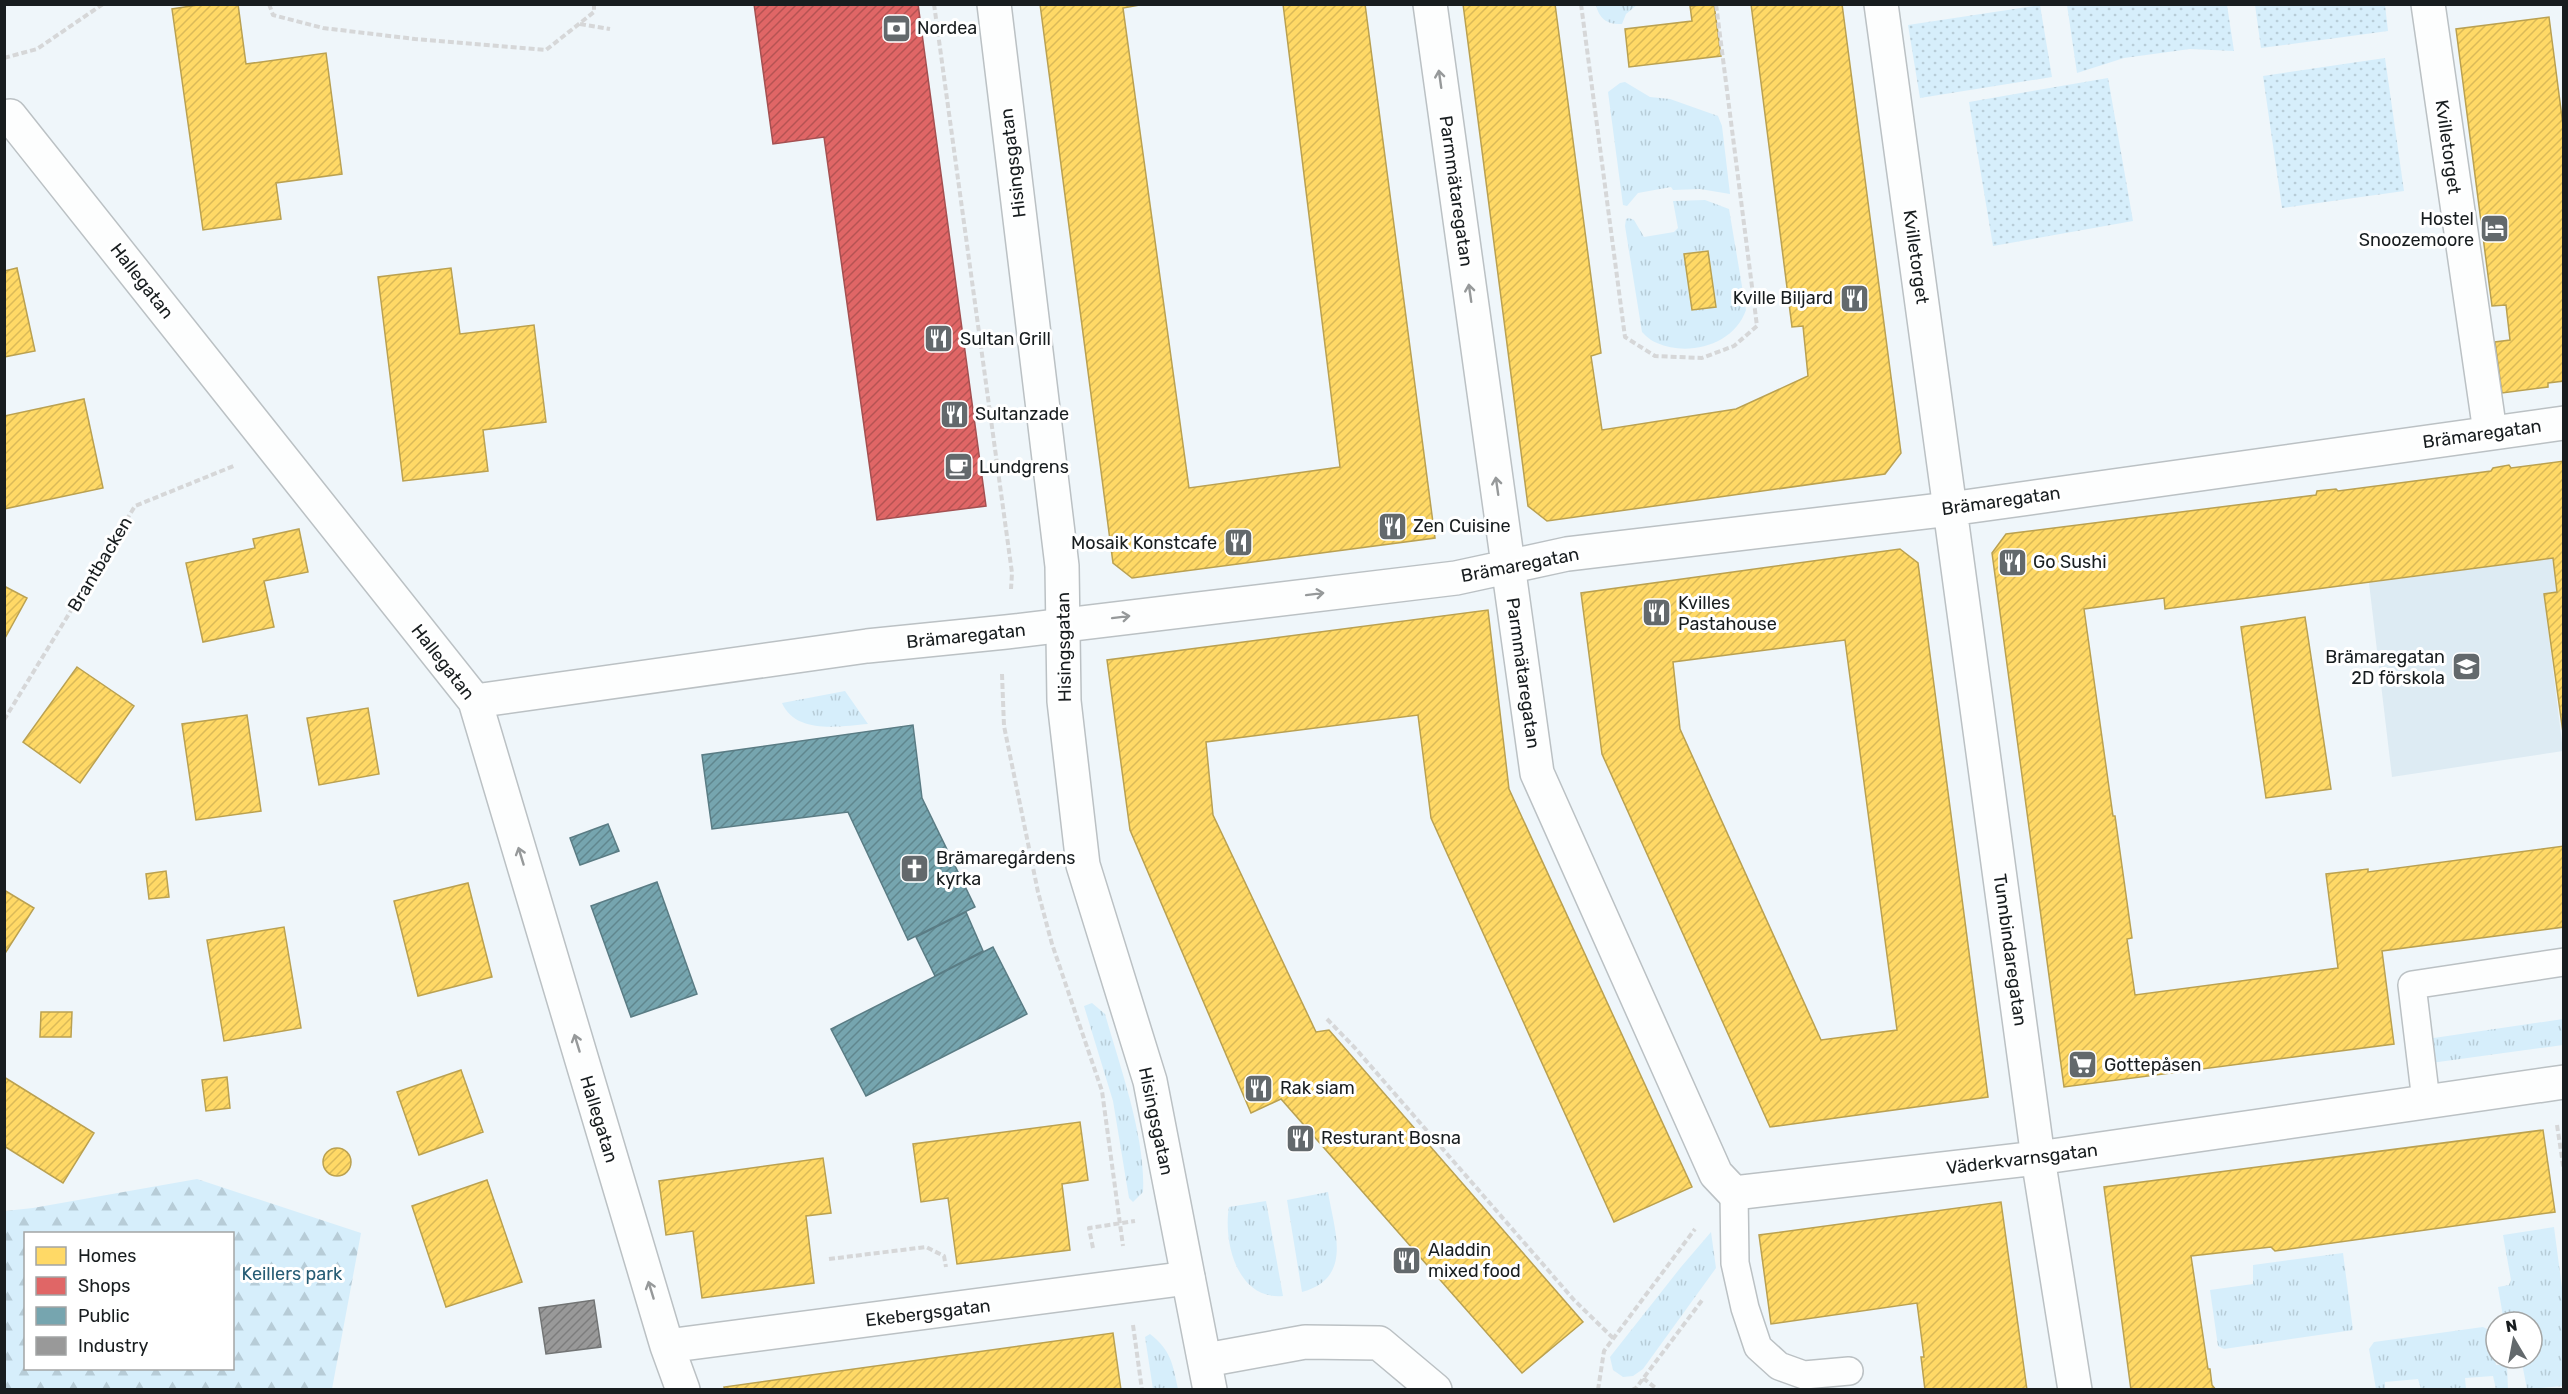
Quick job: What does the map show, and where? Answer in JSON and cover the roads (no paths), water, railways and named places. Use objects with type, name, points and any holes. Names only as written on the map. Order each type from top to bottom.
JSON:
[{"type":"street","name":"Hisingsgatan","points":[[994,4],[1062,566],[1064,701],[1083,865],[1150,1081],[1208,1375]]},
{"type":"street","name":"Parmmätaregatan","points":[[1430,4],[1537,773],[1716,1174],[1734,1193]]},
{"type":"street","name":"Kvilletorget","points":[[1881,4],[1950,509]]},
{"type":"street","name":"Kvilletorget","points":[[2428,4],[2490,432]]},
{"type":"street","name":"Hallegatan","points":[[7,117],[475,701],[667,1346],[683,1389]]},
{"type":"street","name":"Brämaregatan","points":[[475,701],[867,646],[1456,578],[1567,554],[1950,509],[2564,423]]},
{"type":"street","name":"Tunnbindaregatan","points":[[1950,509],[2038,1158],[2075,1389]]},
{"type":"street","name":"Väderkvarnsgatan","points":[[1734,1193],[2038,1158],[2564,1082]]},
{"type":"street","name":"Ekebergsgatan","points":[[667,1346],[1188,1278]]},
{"type":"street","points":[[1208,1375],[1305,1342],[1379,1342],[1435,1389]]},
{"type":"lane","points":[[2426,1101],[2412,985],[2564,962]]},
{"type":"lane","points":[[1734,1193],[1735,1257],[1745,1308],[1758,1347],[1779,1366],[1804,1375],[1849,1371]]},
{"type":"place","name":"Nordea","points":[[896,28]]},
{"type":"place","name":"Hostel Snoozemoore","points":[[2495,229]]},
{"type":"place","name":"Kville Biljard","points":[[1854,298]]},
{"type":"place","name":"Sultan Grill","points":[[939,339]]},
{"type":"place","name":"Sultanzade","points":[[954,414]]},
{"type":"place","name":"Lundgrens","points":[[958,467]]},
{"type":"place","name":"Zen Cuisine","points":[[1392,526]]},
{"type":"place","name":"Mosaik Konstcafe","points":[[1238,543]]},
{"type":"place","name":"Go Sushi","points":[[2012,562]]},
{"type":"place","name":"Kvilles Pastahouse","points":[[1657,613]]},
{"type":"place","name":"Brämaregatan 2D förskola","points":[[2466,667]]},
{"type":"place","name":"Brämaregårdens kyrka","points":[[915,868]]},
{"type":"place","name":"Gottepåsen","points":[[2083,1065]]},
{"type":"place","name":"Rak siam","points":[[1259,1088]]},
{"type":"place","name":"Resturant Bosna","points":[[1300,1138]]},
{"type":"place","name":"Aladdin mixed food","points":[[1407,1260]]},
{"type":"park label","name":"Keillers park","points":[[292,1274]]}]
